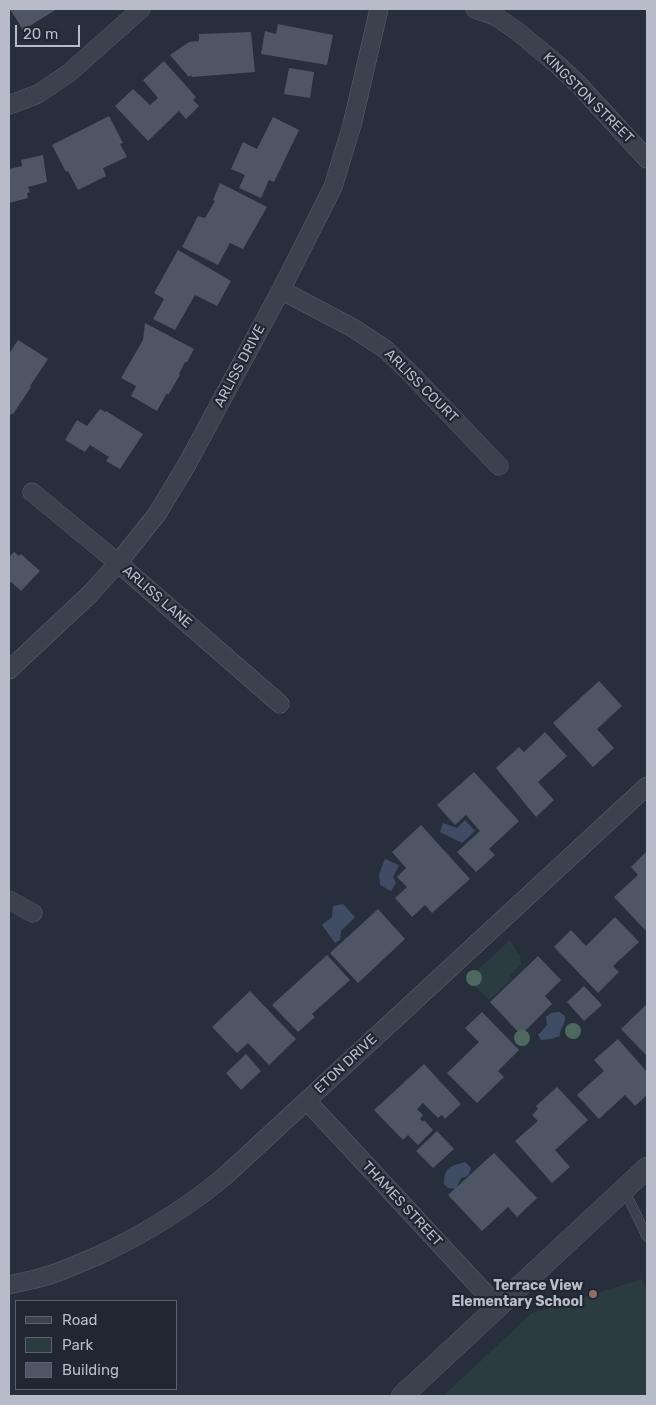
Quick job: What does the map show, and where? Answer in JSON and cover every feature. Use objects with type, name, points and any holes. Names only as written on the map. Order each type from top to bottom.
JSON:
[{"type":"street","points":[[9,105],[38,94],[69,73],[140,9]]},
{"type":"street","name":"ARLISS DRIVE","points":[[9,670],[90,594],[118,562],[157,514],[186,466],[333,187],[352,125],[379,9]]},
{"type":"street","name":"KINGSTON STREET","points":[[475,9],[495,16],[517,31],[558,65],[580,86],[647,159]]},
{"type":"street","name":"ARLISS COURT","points":[[280,290],[353,328],[385,349],[499,466]]},
{"type":"street","name":"ARLISS LANE","points":[[32,492],[118,562],[280,704]]},
{"type":"street","name":"ETON DRIVE","points":[[9,1285],[48,1276],[126,1242],[179,1211],[224,1177],[647,786]]},
{"type":"street","points":[[9,900],[33,913]]},
{"type":"street","name":"THAMES STREET","points":[[307,1101],[498,1307]]},
{"type":"street","points":[[402,1396],[647,1168]]},
{"type":"lane","points":[[624,1189],[647,1237]]},
{"type":"green space","points":[[510,940],[520,956],[521,965],[510,976],[512,979],[489,1000],[468,979]]},
{"type":"green space","name":"Terrace View Elementary School","points":[[642,1279],[647,1291],[647,1396],[443,1396],[532,1313]]},
{"type":"water","points":[[465,820],[475,831],[462,843],[440,832],[443,823],[457,828]]},
{"type":"water","points":[[385,859],[399,865],[393,877],[396,883],[391,891],[380,885],[379,874]]},
{"type":"water","points":[[343,904],[355,917],[341,931],[340,940],[335,943],[322,925],[332,917],[333,906]]},
{"type":"water","points":[[559,1012],[565,1016],[560,1036],[541,1040],[538,1035],[547,1025],[546,1017],[551,1013]]},
{"type":"water","points":[[465,1162],[471,1168],[469,1174],[461,1178],[456,1189],[448,1188],[444,1184],[445,1174],[452,1166]]},
{"type":"building","points":[[10,9],[57,9],[23,30]]},
{"type":"building","points":[[278,24],[333,35],[327,65],[261,54],[265,31],[276,34]]},
{"type":"building","points":[[251,32],[255,72],[192,77],[191,75],[189,77],[170,55],[189,42],[199,41],[199,34]]},
{"type":"building","points":[[164,61],[196,97],[193,100],[199,106],[186,119],[179,111],[148,141],[115,106],[133,89],[150,105],[158,98],[143,80]]},
{"type":"building","points":[[289,68],[314,72],[310,98],[284,94]]},
{"type":"building","points":[[109,116],[123,143],[120,144],[127,157],[103,168],[106,176],[78,190],[52,145]]},
{"type":"building","points":[[273,117],[299,130],[274,182],[269,180],[261,198],[239,188],[245,175],[231,169],[243,142],[257,149]]},
{"type":"building","points":[[43,155],[47,182],[28,187],[30,192],[27,193],[28,198],[9,203],[9,169],[22,166],[21,160]]},
{"type":"building","points":[[220,183],[267,207],[243,249],[230,243],[218,265],[182,247],[198,216],[205,218],[215,201],[213,200]]},
{"type":"building","points":[[178,250],[231,281],[217,306],[195,295],[175,330],[153,319],[164,299],[154,293]]},
{"type":"building","points":[[145,323],[194,349],[157,411],[131,396],[136,386],[121,378],[143,340]]},
{"type":"building","points":[[18,340],[48,359],[13,414],[9,417],[9,354]]},
{"type":"building","points":[[100,409],[143,434],[120,469],[106,461],[109,457],[90,445],[85,452],[65,440],[77,420],[87,426]]},
{"type":"building","points":[[14,552],[19,556],[21,554],[40,571],[21,591],[11,582],[9,584],[9,555]]},
{"type":"building","points":[[599,681],[622,706],[597,729],[614,748],[593,767],[553,723]]},
{"type":"building","points":[[545,732],[567,756],[538,782],[554,800],[536,817],[496,768],[519,747],[524,752]]},
{"type":"building","points":[[474,772],[519,821],[489,849],[495,855],[476,872],[457,852],[480,831],[466,815],[455,825],[437,805]]},
{"type":"building","points":[[421,825],[470,879],[432,913],[425,905],[412,917],[395,898],[407,887],[397,877],[406,868],[392,852]]},
{"type":"building","points":[[647,851],[646,931],[614,897],[638,875],[631,867]]},
{"type":"building","points":[[378,909],[405,939],[358,983],[330,953]]},
{"type":"building","points":[[615,917],[639,942],[613,966],[619,972],[598,993],[554,947],[571,930],[586,946]]},
{"type":"building","points":[[327,955],[350,980],[312,1014],[315,1017],[298,1032],[272,1005]]},
{"type":"building","points":[[538,956],[561,980],[545,996],[552,1004],[521,1035],[490,1002]]},
{"type":"building","points":[[584,986],[602,1005],[584,1021],[567,1002]]},
{"type":"building","points":[[250,991],[296,1039],[269,1065],[248,1043],[237,1053],[212,1027]]},
{"type":"building","points":[[647,1004],[647,1056],[621,1029]]},
{"type":"building","points":[[482,1012],[519,1050],[498,1071],[504,1077],[477,1103],[447,1073],[479,1042],[465,1028]]},
{"type":"building","points":[[618,1039],[647,1072],[647,1095],[635,1106],[625,1095],[599,1119],[577,1095],[604,1071],[594,1060]]},
{"type":"building","points":[[246,1054],[261,1071],[241,1090],[226,1073]]},
{"type":"building","points":[[424,1064],[461,1104],[445,1119],[442,1115],[438,1118],[423,1103],[417,1109],[423,1115],[420,1119],[423,1122],[424,1120],[433,1130],[418,1145],[408,1135],[403,1140],[374,1110]]},
{"type":"building","points":[[557,1087],[588,1120],[555,1150],[570,1167],[552,1183],[515,1141],[538,1121],[532,1115],[538,1109],[536,1106]]},
{"type":"building","points":[[437,1131],[454,1149],[433,1168],[416,1151]]},
{"type":"building","points":[[494,1153],[537,1198],[517,1217],[508,1207],[482,1231],[448,1195]]},
{"type":"place","name":"Terrace View Elementary School","points":[[593,1294]]}]
